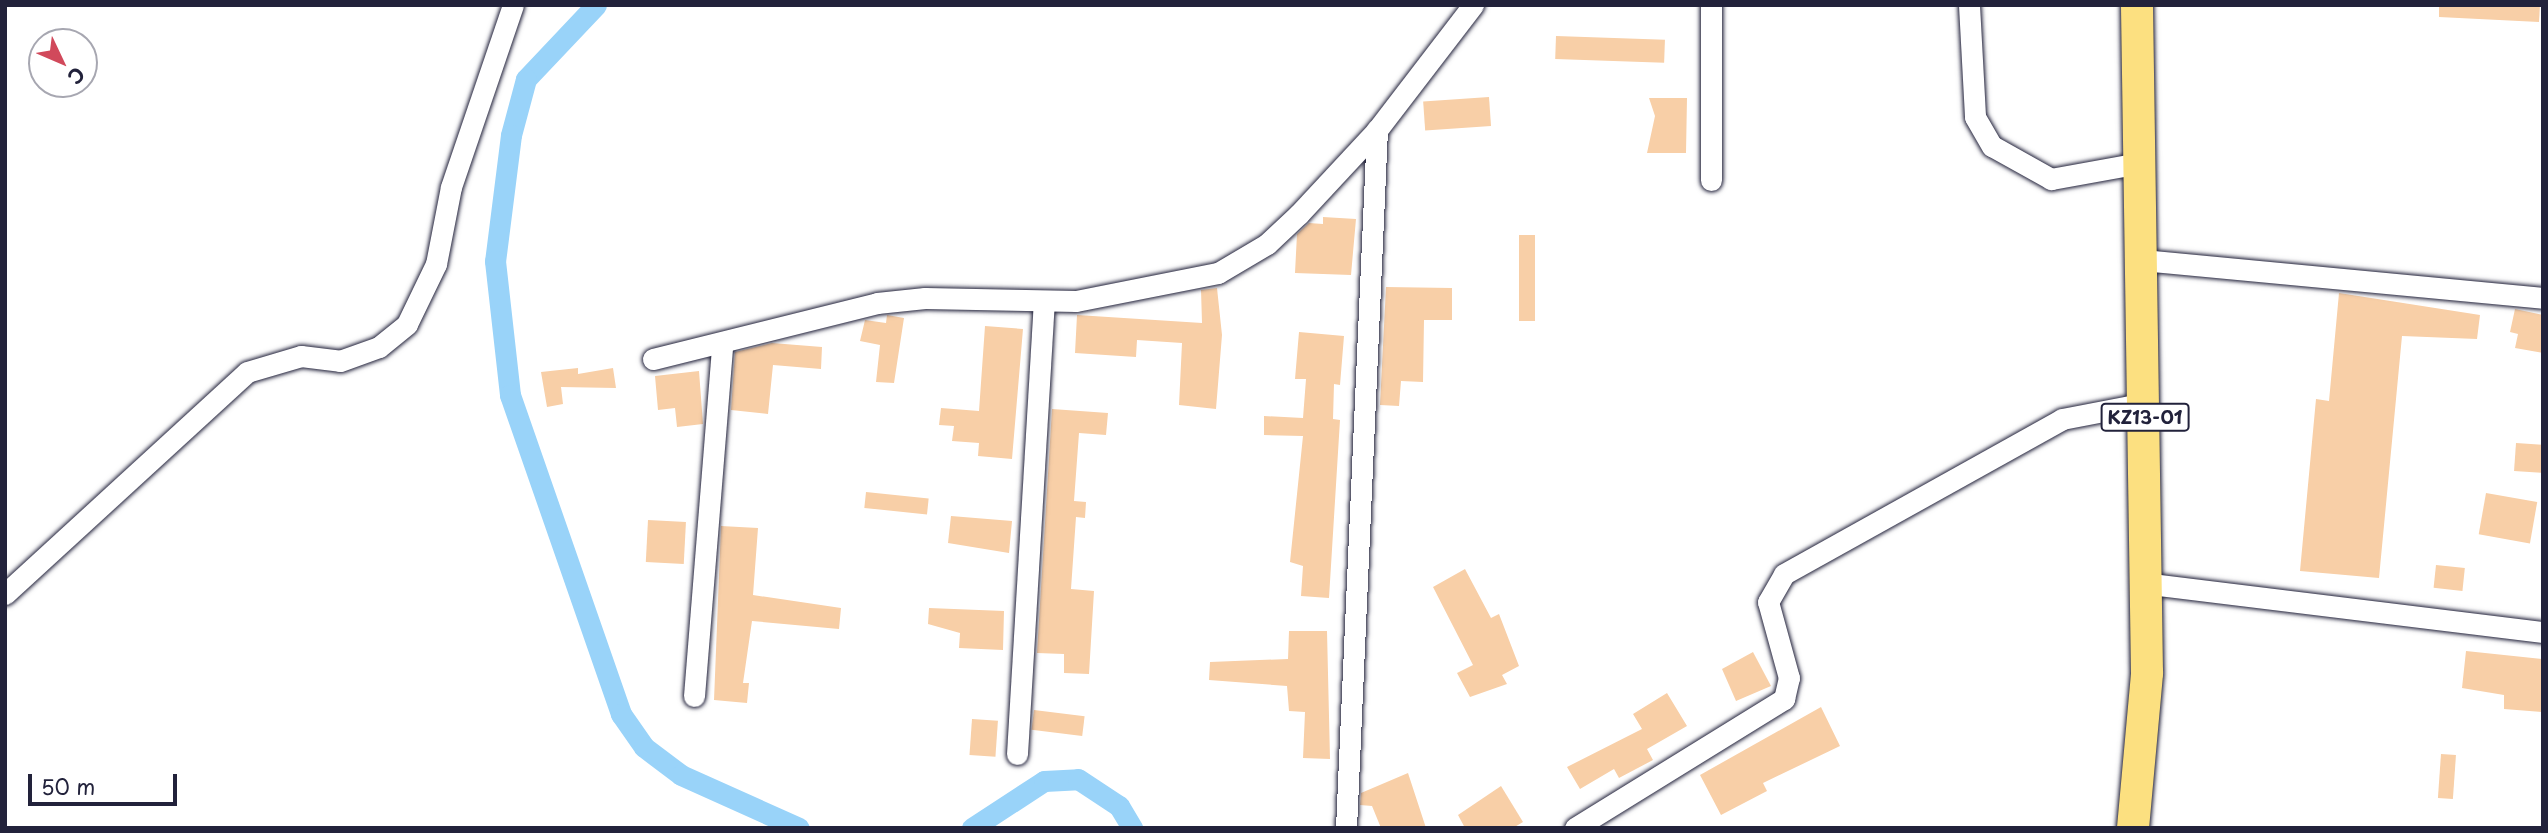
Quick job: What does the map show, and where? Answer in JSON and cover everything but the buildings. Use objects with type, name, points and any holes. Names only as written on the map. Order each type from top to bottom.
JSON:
[{"type":"highway","name":"KZ13-01","points":[[2133,828],[2147,673],[2143,583],[2146,404],[2137,5]]},
{"type":"street","points":[[5,594],[247,372],[302,356],[340,361],[379,347],[407,324],[436,264],[451,187],[513,5]]},
{"type":"street","points":[[653,359],[722,345],[877,303],[925,298],[1044,302],[1193,282],[1245,260],[1299,215],[1377,130],[1473,5]]},
{"type":"street","points":[[1711,5],[1711,180]]},
{"type":"street","points":[[1969,5],[1975,117],[1992,146],[2051,179],[2140,163]]},
{"type":"street","points":[[1346,828],[1377,130]]},
{"type":"street","points":[[2143,260],[2543,298]]},
{"type":"street","points":[[1017,754],[1044,302]]},
{"type":"street","points":[[694,696],[722,345]]},
{"type":"street","points":[[1575,828],[1784,699],[1789,678],[1768,602],[1784,574],[2062,419],[2146,404]]},
{"type":"street","points":[[2143,583],[2543,632]]},
{"type":"waterway","points":[[596,5],[526,79],[511,135],[495,261],[510,395],[621,714],[644,747],[681,775],[799,828]]},
{"type":"waterway","points":[[972,828],[1044,781],[1078,779],[1119,806],[1132,828]]}]
